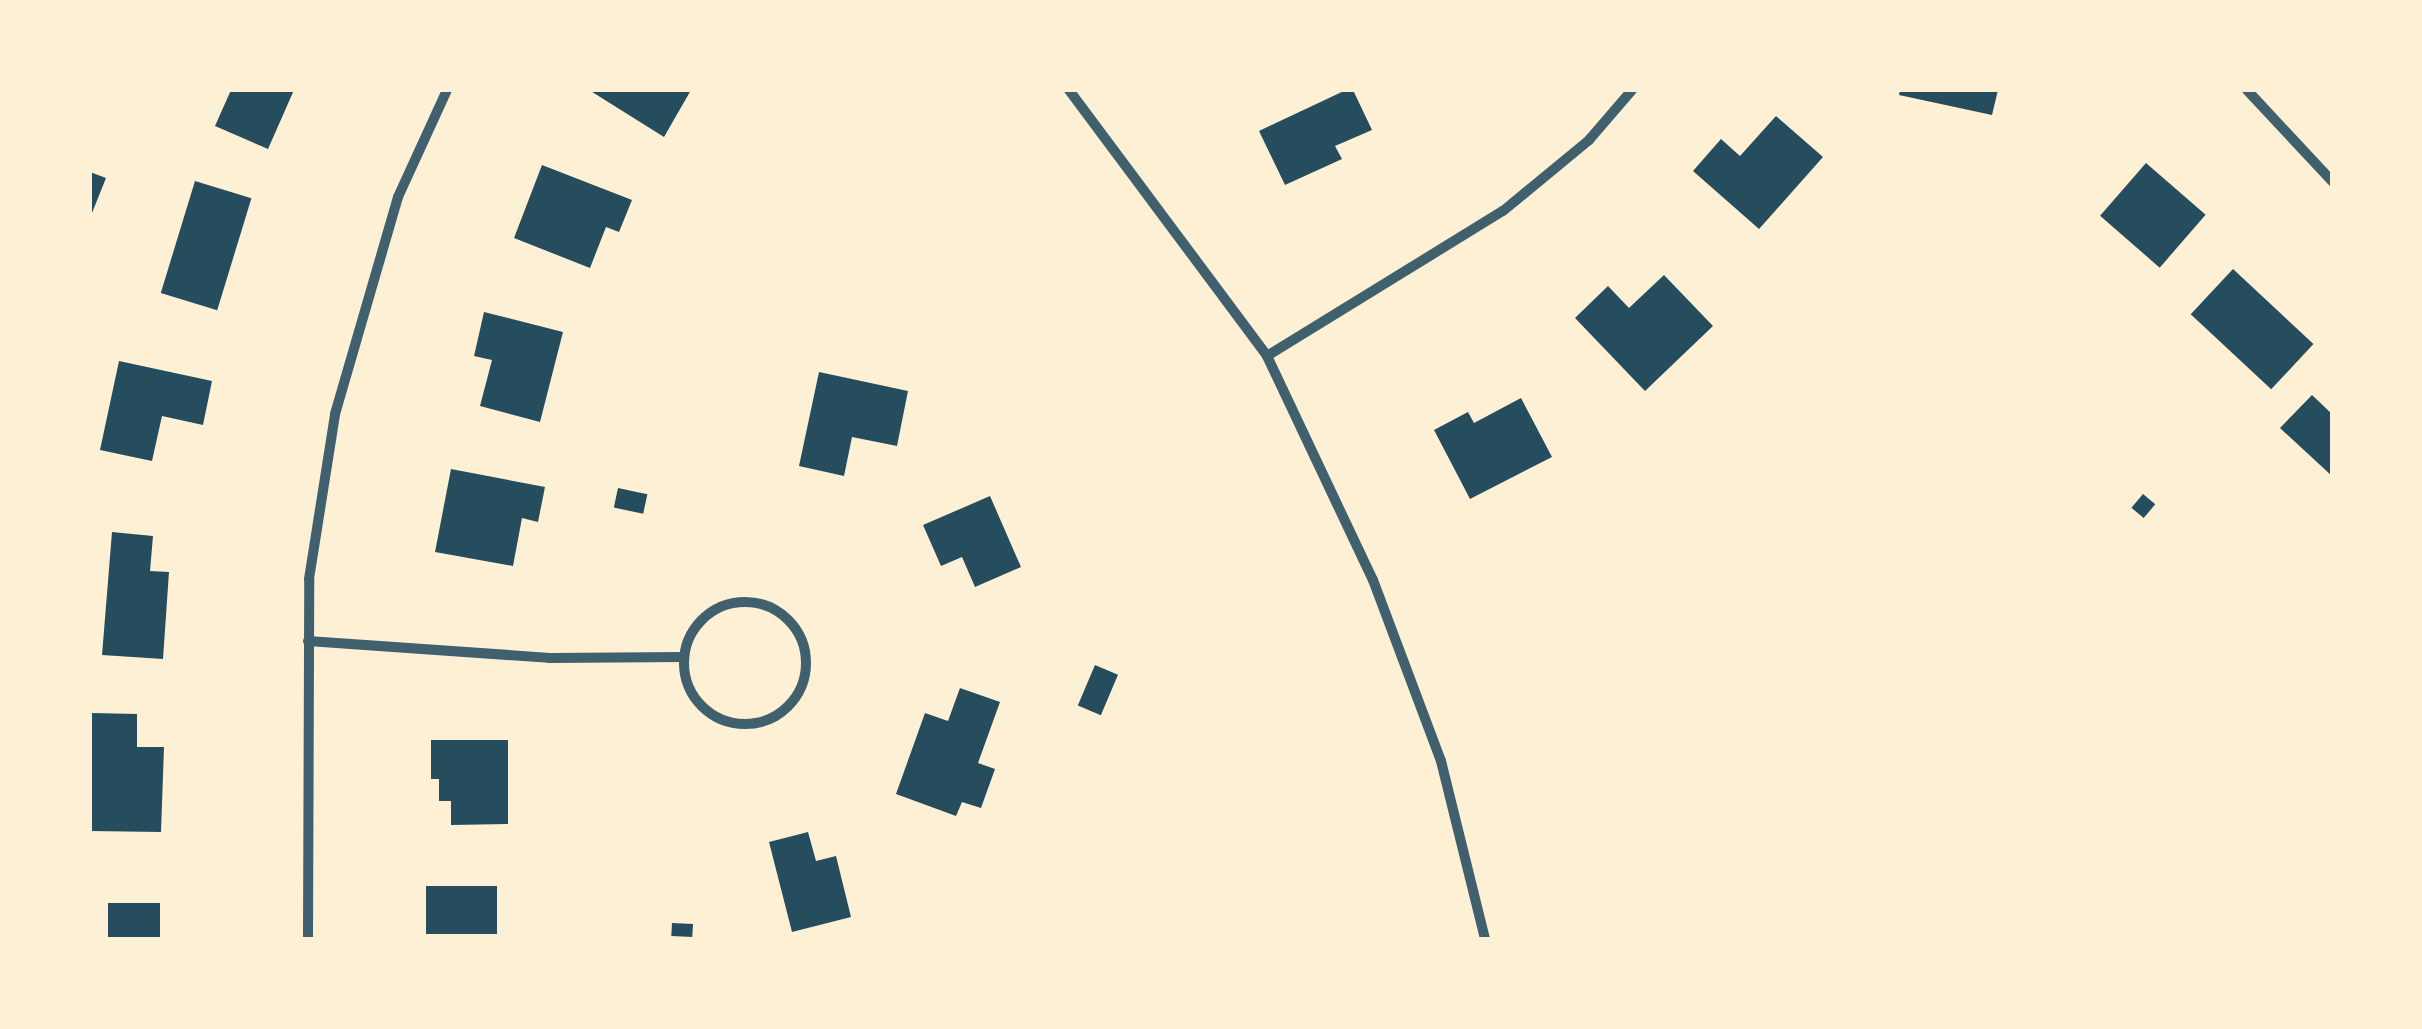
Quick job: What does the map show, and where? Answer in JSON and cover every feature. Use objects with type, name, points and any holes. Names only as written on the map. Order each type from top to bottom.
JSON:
[{"type":"street","points":[[308,939],[309,579],[334,414],[398,197],[447,90]]},
{"type":"street","points":[[1069,90],[1268,356],[1373,580],[1440,762],[1485,939]]},
{"type":"street","points":[[1268,356],[1503,211],[1589,140],[1632,90]]},
{"type":"street","points":[[2247,90],[2332,181]]},
{"type":"street","points":[[739,602],[779,612],[804,646],[806,667],[792,702],[778,714],[740,724],[705,710],[692,694],[684,657],[701,620],[739,602]]},
{"type":"street","points":[[308,641],[549,658],[684,657]]},
{"type":"building","points":[[231,90],[294,90],[268,149],[215,126]]},
{"type":"building","points":[[589,90],[691,90],[664,137]]},
{"type":"building","points":[[1353,90],[1372,130],[1335,146],[1342,159],[1285,185],[1259,131]]},
{"type":"building","points":[[1900,90],[1998,90],[1992,115],[1899,95]]},
{"type":"building","points":[[1776,116],[1823,157],[1759,229],[1693,171],[1721,139],[1740,156]]},
{"type":"building","points":[[2146,163],[2206,215],[2160,268],[2100,216]]},
{"type":"building","points":[[542,165],[632,200],[619,232],[606,227],[590,268],[514,238]]},
{"type":"building","points":[[90,172],[106,178],[90,218]]},
{"type":"building","points":[[195,181],[251,198],[217,310],[161,293]]},
{"type":"building","points":[[2233,269],[2313,344],[2271,389],[2191,314]]},
{"type":"building","points":[[1664,275],[1713,326],[1645,391],[1575,318],[1608,286],[1629,308]]},
{"type":"building","points":[[484,312],[563,332],[540,422],[480,406],[492,360],[474,356]]},
{"type":"building","points":[[119,361],[212,381],[203,425],[162,416],[152,461],[100,450]]},
{"type":"building","points":[[819,372],[908,391],[897,446],[852,437],[844,476],[799,466]]},
{"type":"building","points":[[2312,395],[2332,414],[2332,476],[2280,428]]},
{"type":"building","points":[[1521,398],[1552,457],[1470,499],[1434,430],[1468,412],[1474,423]]},
{"type":"building","points":[[451,469],[545,487],[538,522],[522,518],[513,566],[435,552]]},
{"type":"building","points":[[618,488],[647,494],[643,514],[614,508]]},
{"type":"building","points":[[2143,494],[2155,504],[2144,518],[2131,508]]},
{"type":"building","points":[[990,496],[1021,567],[975,587],[962,557],[941,566],[923,525]]},
{"type":"building","points":[[112,532],[153,536],[150,571],[169,572],[163,659],[102,655]]},
{"type":"building","points":[[1095,665],[1118,675],[1101,715],[1078,706]]},
{"type":"building","points":[[960,688],[1000,702],[978,763],[995,769],[981,808],[962,802],[956,816],[896,794],[925,713],[948,721]]},
{"type":"building","points":[[91,713],[137,714],[137,747],[164,747],[161,832],[90,831]]},
{"type":"building","points":[[431,740],[508,740],[508,824],[451,825],[451,801],[439,801],[439,779],[431,779]]},
{"type":"building","points":[[808,832],[816,861],[836,856],[851,917],[792,932],[769,842]]},
{"type":"building","points":[[426,886],[497,886],[497,934],[426,934]]},
{"type":"building","points":[[108,903],[160,903],[160,939],[108,939]]},
{"type":"building","points":[[672,923],[693,924],[692,937],[671,936]]}]
